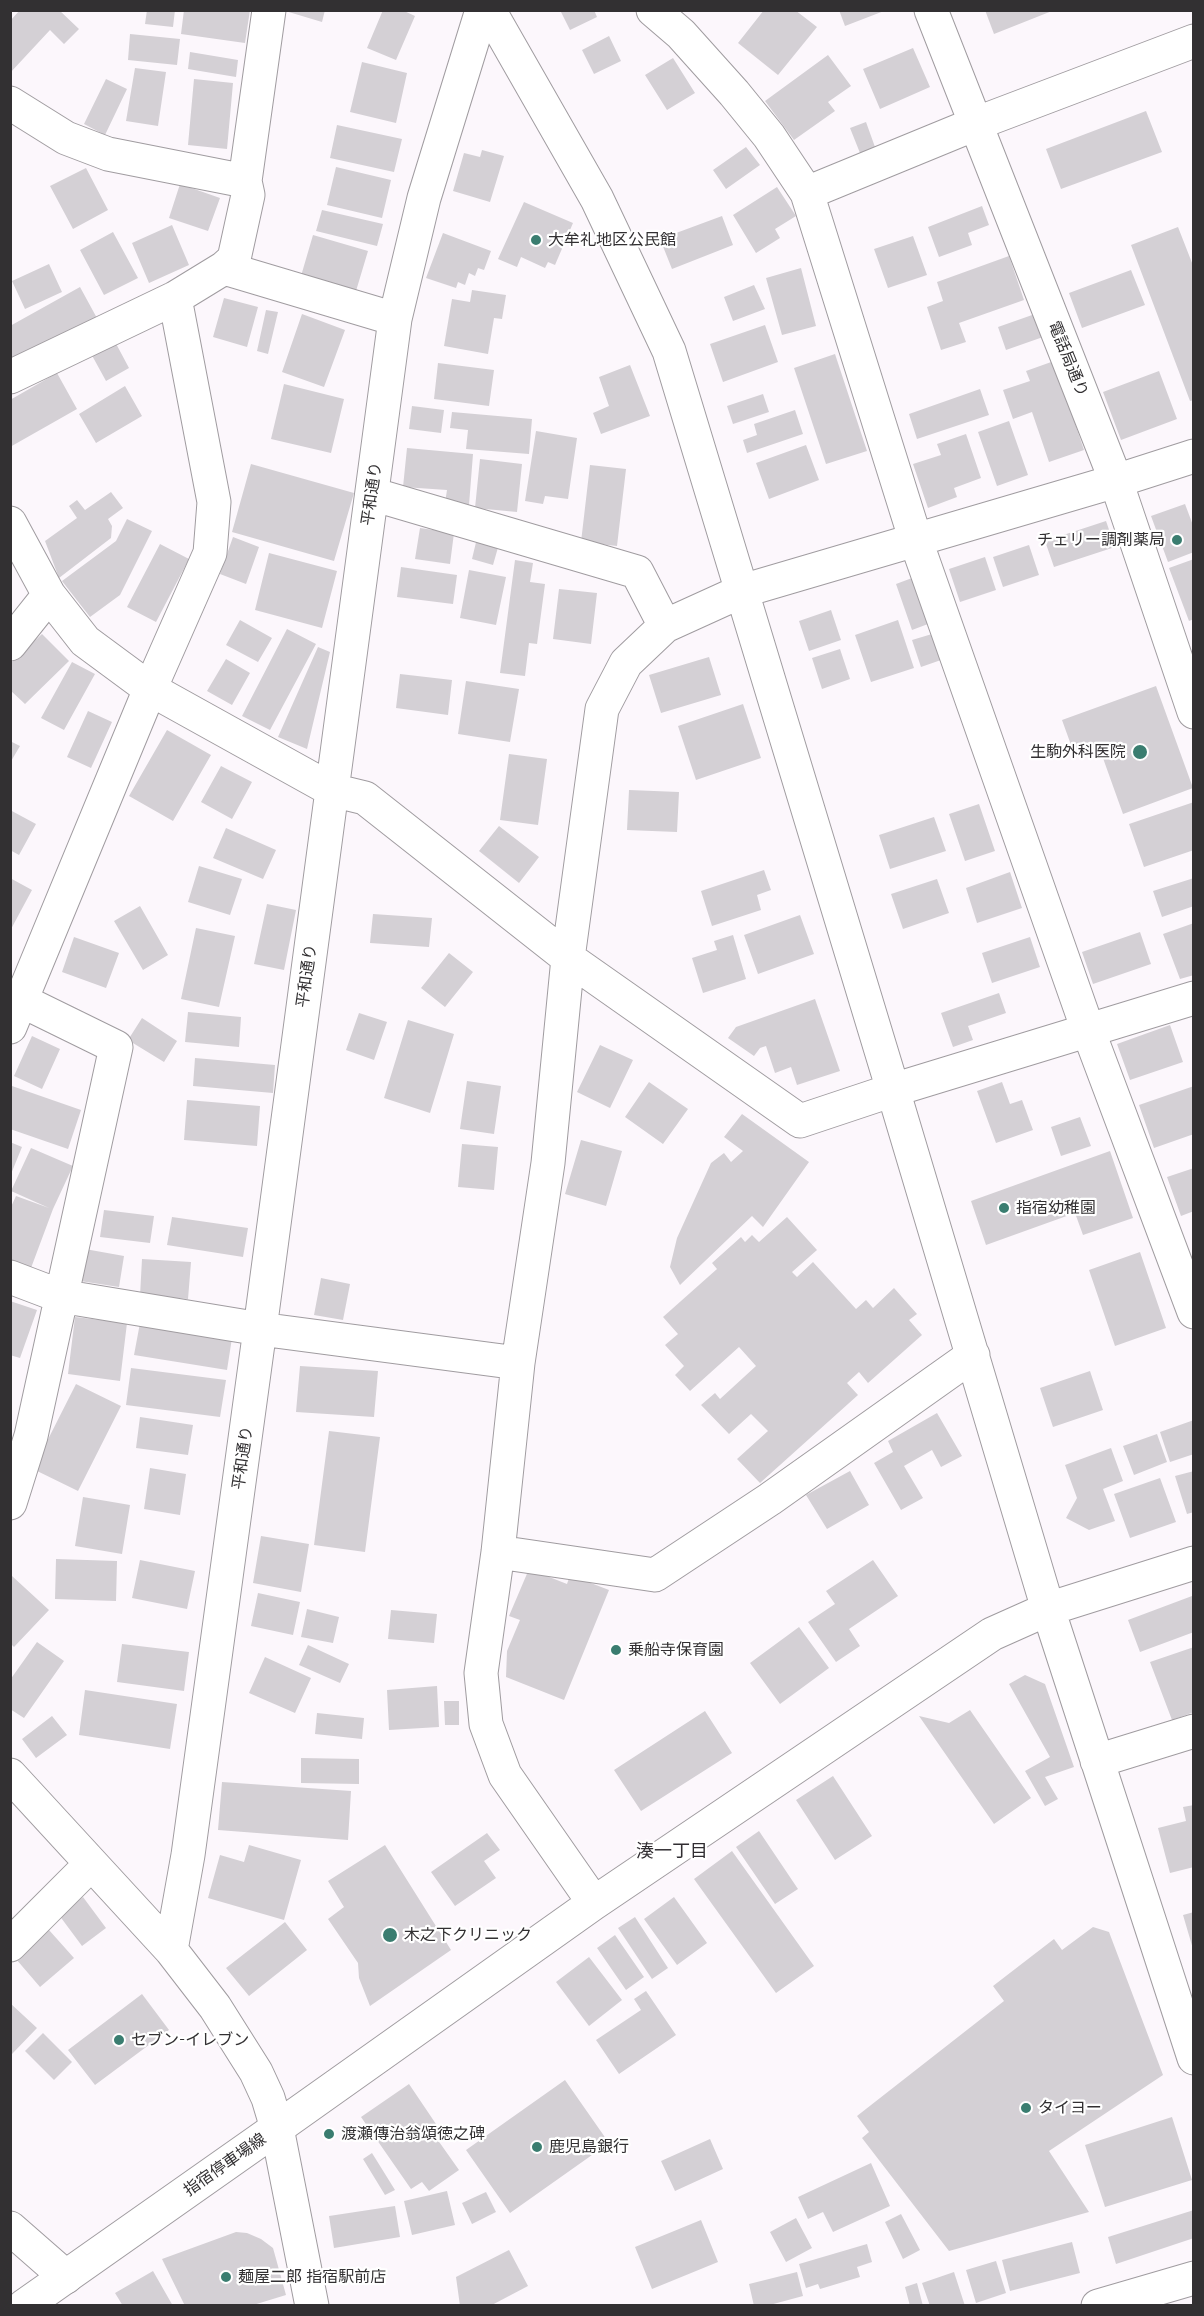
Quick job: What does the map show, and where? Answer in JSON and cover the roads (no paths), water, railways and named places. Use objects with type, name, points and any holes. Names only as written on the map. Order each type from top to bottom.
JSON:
[{"type":"street","points":[[10,377],[175,298],[224,268],[234,259],[248,195],[244,181],[269,10]]},
{"type":"street","name":"平和通り","points":[[171,1950],[189,1845],[260,1329],[395,319],[424,198],[482,10]]},
{"type":"street","points":[[489,10],[597,199],[669,351],[1048,1609],[1194,2058]]},
{"type":"street","points":[[653,10],[681,34],[734,93],[769,136],[807,193],[916,541],[1088,1030],[1194,1312]]},
{"type":"street","name":"電話局通り","points":[[931,10],[1116,481],[1194,712]]},
{"type":"street","points":[[807,193],[975,124],[1194,41]]},
{"type":"street","points":[[10,103],[66,138],[108,154],[244,181]]},
{"type":"street","points":[[224,268],[395,319]]},
{"type":"street","points":[[10,1503],[31,1436],[116,1047],[14,1008],[210,553],[214,502],[175,298]]},
{"type":"street","points":[[594,1903],[505,1776],[486,1724],[481,1673],[498,1552],[518,1363],[548,1162],[568,958],[602,709],[626,663],[665,626],[742,591],[916,541],[1194,456]]},
{"type":"street","points":[[372,494],[637,572],[665,626]]},
{"type":"street","points":[[10,523],[48,595],[85,641],[150,689],[332,790],[364,798],[568,958],[800,1121],[893,1090],[1194,998]]},
{"type":"street","points":[[10,644],[48,595]]},
{"type":"street","points":[[10,1277],[60,1296],[260,1329],[518,1363]]},
{"type":"street","points":[[498,1552],[655,1575],[770,1499],[973,1355]]},
{"type":"street","points":[[10,1775],[171,1950],[215,2007],[240,2044],[268,2098],[277,2128],[594,1903],[992,1634],[1048,1609],[1194,1563]]},
{"type":"street","points":[[1097,1761],[1194,1731]]},
{"type":"street","points":[[10,1945],[91,1864]]},
{"type":"street","name":"指宿停車場線","points":[[24,2306],[277,2128],[312,2306]]},
{"type":"street","points":[[10,2228],[66,2277]]},
{"type":"street","points":[[1098,2306],[1194,2278]]},
{"type":"place","name":"大牟礼地区公民館","points":[[536,240]]},
{"type":"place","name":"チェリー調剤薬局","points":[[1177,540]]},
{"type":"place","name":"生駒外科医院","points":[[1140,752]]},
{"type":"place","name":"指宿幼稚園","points":[[1004,1208]]},
{"type":"place","name":"乗船寺保育園","points":[[616,1650]]},
{"type":"place","name":"木之下クリニック","points":[[390,1935]]},
{"type":"place","name":"セブン-イレブン","points":[[119,2040]]},
{"type":"place","name":"タイヨー","points":[[1026,2108]]},
{"type":"place","name":"渡瀬傳治翁頌徳之碑","points":[[329,2134]]},
{"type":"place","name":"鹿児島銀行","points":[[537,2147]]},
{"type":"place","name":"麺屋二郎 指宿駅前店","points":[[226,2277]]},
{"type":"district","name":"湊一丁目","points":[[672,1852]]}]
